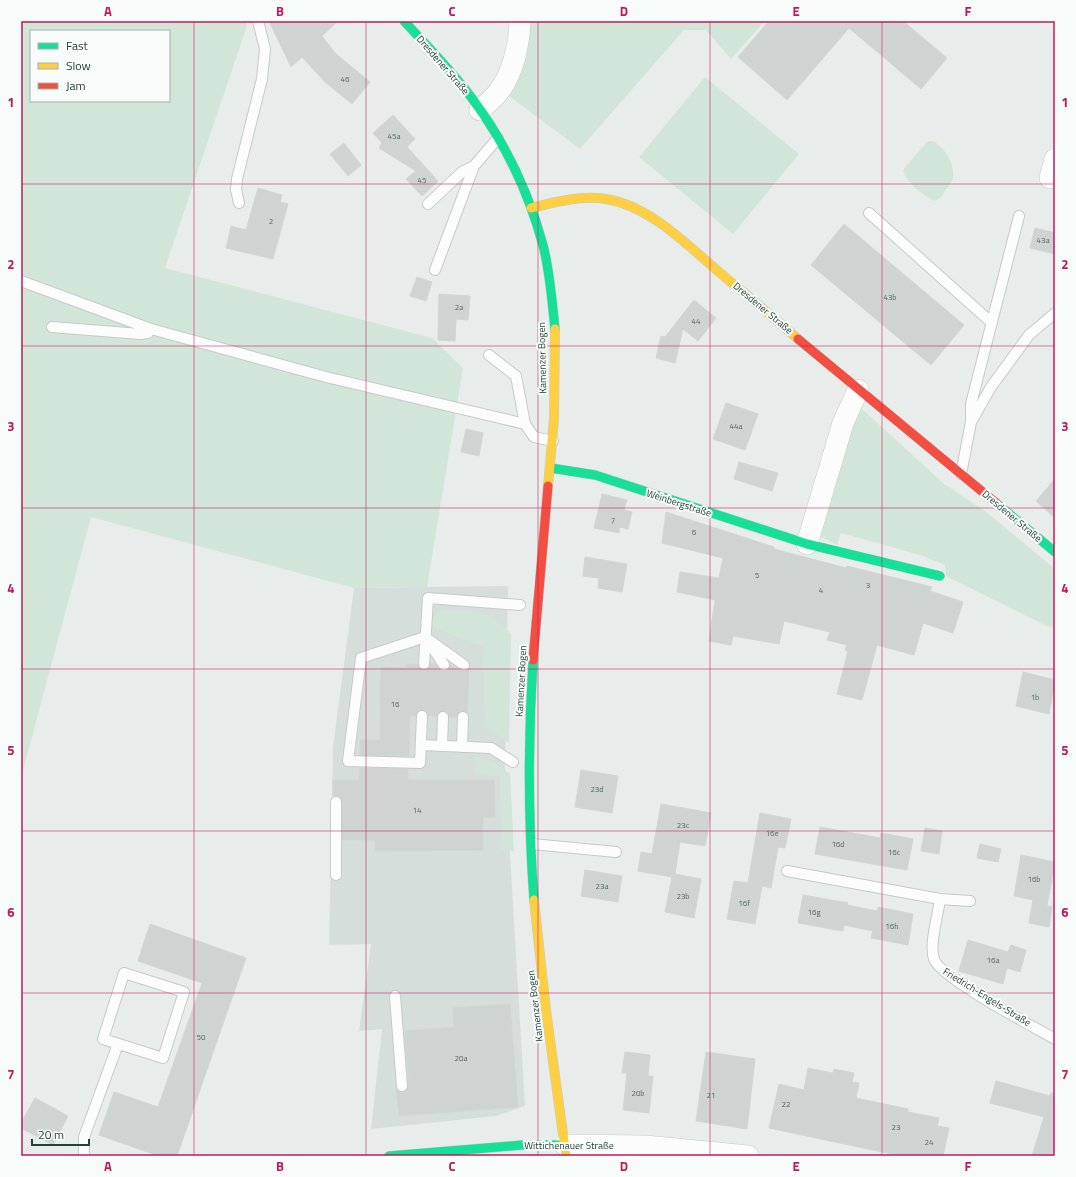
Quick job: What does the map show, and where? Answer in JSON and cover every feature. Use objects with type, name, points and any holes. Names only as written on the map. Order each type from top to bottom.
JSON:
[{"type":"main road","name":"Dresdener Straße","points":[[404,21],[464,88],[480,110],[498,138],[531,208],[581,198],[608,198],[632,206],[676,235],[858,390],[1055,552]]},
{"type":"main road","name":"Kamenzer Bogen","points":[[531,208],[543,248],[549,283],[554,332],[553,441],[536,606],[529,768],[536,917],[565,1150]]},
{"type":"main road","name":"Weinbergstraße","points":[[551,468],[595,475],[807,544],[940,576]]},
{"type":"main road","name":"Wittichenauer Straße","points":[[389,1156],[522,1145],[565,1150]]},
{"type":"street","points":[[480,110],[500,90],[510,70],[518,45],[520,21]]},
{"type":"street","points":[[807,544],[843,423],[858,390]]},
{"type":"street","name":"Wittichenauer Straße","points":[[565,1150],[645,1146],[748,1156]]},
{"type":"lane","points":[[239,203],[236,190],[237,179],[262,78],[265,49],[258,21]]},
{"type":"lane","points":[[435,270],[474,166],[498,138]]},
{"type":"lane","points":[[428,204],[462,172],[474,166]]},
{"type":"lane","points":[[869,213],[992,323]]},
{"type":"lane","points":[[962,474],[971,422],[971,404],[1019,216]]},
{"type":"lane","points":[[21,281],[151,329],[326,377],[525,424]]},
{"type":"lane","points":[[971,422],[991,387],[1030,335],[1055,312]]},
{"type":"lane","points":[[52,327],[140,334],[148,333],[151,329]]},
{"type":"lane","points":[[489,355],[516,376],[525,424],[534,437],[553,441]]},
{"type":"lane","points":[[424,664],[428,598],[520,604]]},
{"type":"lane","points":[[425,637],[444,665]]},
{"type":"lane","points":[[425,637],[464,665]]},
{"type":"lane","points":[[422,716],[420,763],[348,761],[361,658],[425,637]]},
{"type":"lane","points":[[442,746],[443,717]]},
{"type":"lane","points":[[462,747],[463,717]]},
{"type":"lane","points":[[421,745],[491,748],[513,762]]},
{"type":"lane","points":[[336,802],[336,875]]},
{"type":"lane","points":[[532,844],[553,848],[616,852]]},
{"type":"lane","points":[[787,871],[940,899],[970,901]]},
{"type":"lane","name":"Friedrich-Engels-Straße","points":[[940,899],[932,949],[934,961],[941,969],[959,982],[1055,1039]]},
{"type":"lane","points":[[124,973],[184,992],[163,1058],[118,1044],[103,1039],[124,973]]},
{"type":"lane","points":[[395,996],[402,1086]]},
{"type":"lane","points":[[84,1156],[84,1137],[118,1044]]},
{"type":"shaded area","points":[[508,586],[505,770],[525,1106],[496,1116],[371,1129],[382,1029],[359,1031],[371,944],[329,945],[333,747],[354,588]]},
{"type":"green space","points":[[21,21],[247,21],[247,26],[165,268],[432,338],[463,368],[427,587],[354,588],[91,517],[21,778]]},
{"type":"green space","points":[[520,21],[765,21],[731,59],[706,30],[684,30],[580,149],[501,90]]},
{"type":"green space","points":[[705,77],[799,154],[733,234],[639,157]]},
{"type":"green space","points":[[928,141],[933,141],[945,151],[952,166],[953,172],[953,179],[950,184],[941,197],[934,201],[912,185],[908,181],[903,171]]},
{"type":"green space","points":[[860,407],[943,483],[989,514],[1055,569],[1055,628],[1047,626],[946,576],[945,565],[920,555],[841,533],[837,545],[819,536],[848,433]]},
{"type":"green space","points":[[442,609],[472,611],[488,615],[511,634],[509,743],[485,726],[483,647],[435,628],[432,624],[432,619]]},
{"type":"green space","points":[[475,757],[494,763],[510,774],[514,851],[501,850],[500,776],[475,775]]},
{"type":"building","points":[[269,21],[338,21],[322,36],[335,53],[370,82],[352,104],[325,82],[302,57],[291,67]]},
{"type":"building","points":[[769,21],[903,21],[947,58],[921,89],[849,28],[787,100],[738,57]]},
{"type":"building","points":[[393,115],[415,139],[407,147],[438,181],[422,196],[406,179],[416,171],[379,148],[382,143],[373,133]]},
{"type":"building","points":[[344,143],[361,165],[348,176],[330,154]]},
{"type":"building","points":[[258,188],[282,195],[280,202],[288,204],[273,259],[226,248],[231,226],[246,230]]},
{"type":"building","points":[[844,224],[964,325],[931,365],[811,265]]},
{"type":"building","points":[[1035,228],[1055,233],[1055,254],[1030,248]]},
{"type":"building","points":[[417,277],[432,282],[426,301],[410,296]]},
{"type":"building","points":[[439,294],[470,296],[468,320],[456,319],[455,341],[438,340]]},
{"type":"building","points":[[694,300],[716,318],[698,341],[683,329],[675,363],[656,358],[661,336],[665,337]]},
{"type":"building","points":[[726,403],[758,414],[745,450],[713,439]]},
{"type":"building","points":[[466,429],[483,433],[479,456],[461,452]]},
{"type":"building","points":[[739,462],[778,473],[772,491],[734,479]]},
{"type":"building","points":[[1055,479],[1055,518],[1036,501]]},
{"type":"building","points":[[602,494],[627,500],[624,510],[632,512],[628,529],[620,527],[619,533],[594,528]]},
{"type":"building","points":[[666,512],[774,547],[774,549],[846,568],[847,566],[932,587],[930,591],[963,602],[953,633],[923,623],[914,655],[877,645],[862,700],[837,694],[848,651],[845,650],[847,645],[827,640],[830,632],[784,621],[779,644],[733,636],[731,645],[709,641],[715,600],[677,592],[680,572],[719,578],[723,558],[662,543]]},
{"type":"building","points":[[585,557],[627,564],[622,592],[598,588],[599,578],[583,576]]},
{"type":"building","points":[[406,664],[418,664],[420,669],[423,670],[427,670],[430,664],[436,665],[441,671],[448,670],[450,665],[463,671],[469,669],[467,712],[460,711],[456,717],[449,717],[447,712],[443,711],[438,713],[437,716],[428,716],[426,711],[419,710],[416,716],[410,716],[409,756],[360,755],[360,740],[380,740],[381,667],[406,668]]},
{"type":"building","points":[[1023,672],[1055,680],[1049,714],[1016,706]]},
{"type":"building","points":[[360,768],[408,769],[408,780],[494,780],[495,817],[483,817],[483,850],[375,851],[375,840],[342,840],[342,802],[339,796],[333,796],[333,780],[359,780]]},
{"type":"building","points":[[581,770],[618,776],[612,813],[575,807]]},
{"type":"building","points":[[661,804],[711,813],[705,846],[680,842],[675,874],[701,879],[694,918],[665,912],[672,877],[638,871],[641,852],[652,854]]},
{"type":"building","points":[[760,813],[791,819],[785,848],[778,847],[771,888],[762,886],[755,924],[727,919],[734,881],[748,883]]},
{"type":"building","points":[[820,827],[880,838],[881,833],[913,839],[907,870],[815,854]]},
{"type":"building","points":[[925,828],[942,831],[939,854],[921,851]]},
{"type":"building","points":[[980,844],[1001,849],[998,862],[977,858]]},
{"type":"building","points":[[1021,855],[1055,862],[1047,906],[1052,907],[1049,927],[1029,923],[1033,900],[1014,896]]},
{"type":"building","points":[[585,870],[622,876],[618,902],[581,896]]},
{"type":"building","points":[[803,895],[848,903],[847,905],[877,911],[878,907],[913,914],[908,945],[871,938],[873,931],[844,925],[843,931],[798,923]]},
{"type":"building","points":[[150,924],[246,958],[177,1156],[159,1156],[99,1135],[114,1092],[158,1107],[202,983],[138,961]]},
{"type":"building","points":[[968,940],[1008,952],[1011,945],[1026,950],[1020,972],[1007,968],[1003,984],[959,971]]},
{"type":"building","points":[[510,1004],[518,1107],[399,1116],[396,1089],[403,1092],[406,1091],[409,1085],[405,1031],[454,1027],[453,1008]]},
{"type":"building","points":[[625,1052],[650,1055],[648,1076],[653,1076],[649,1113],[623,1110],[627,1073],[622,1073]]},
{"type":"building","points":[[706,1052],[755,1059],[747,1129],[696,1121]]},
{"type":"building","points":[[808,1068],[833,1073],[834,1069],[854,1073],[852,1082],[859,1083],[856,1098],[908,1109],[908,1112],[939,1118],[937,1126],[949,1128],[943,1156],[901,1156],[769,1128],[779,1084],[804,1090]]},
{"type":"building","points":[[996,1081],[1050,1096],[1051,1093],[1055,1094],[1055,1156],[1032,1156],[1044,1117],[990,1103]]},
{"type":"building","points":[[35,1098],[68,1116],[53,1145],[21,1128],[21,1123]]},
{"type":"traffic: fast","points":[[404,21],[466,90],[496,134],[515,170],[531,207],[543,245],[549,276],[555,329]]},
{"type":"traffic: fast","points":[[551,468],[595,475],[807,544],[940,576]]},
{"type":"traffic: fast","points":[[996,503],[1055,552]]},
{"type":"traffic: fast","points":[[533,660],[529,780],[534,900]]},
{"type":"traffic: fast","points":[[389,1156],[522,1145],[565,1145]]},
{"type":"traffic: slow","points":[[531,208],[568,200],[597,198],[622,203],[638,209],[680,238],[798,339]]},
{"type":"traffic: slow","points":[[548,486],[554,419],[555,329]]},
{"type":"traffic: slow","points":[[534,900],[546,1010],[566,1156]]},
{"type":"traffic: jam","points":[[798,339],[996,503]]},
{"type":"traffic: jam","points":[[533,660],[548,486]]}]
